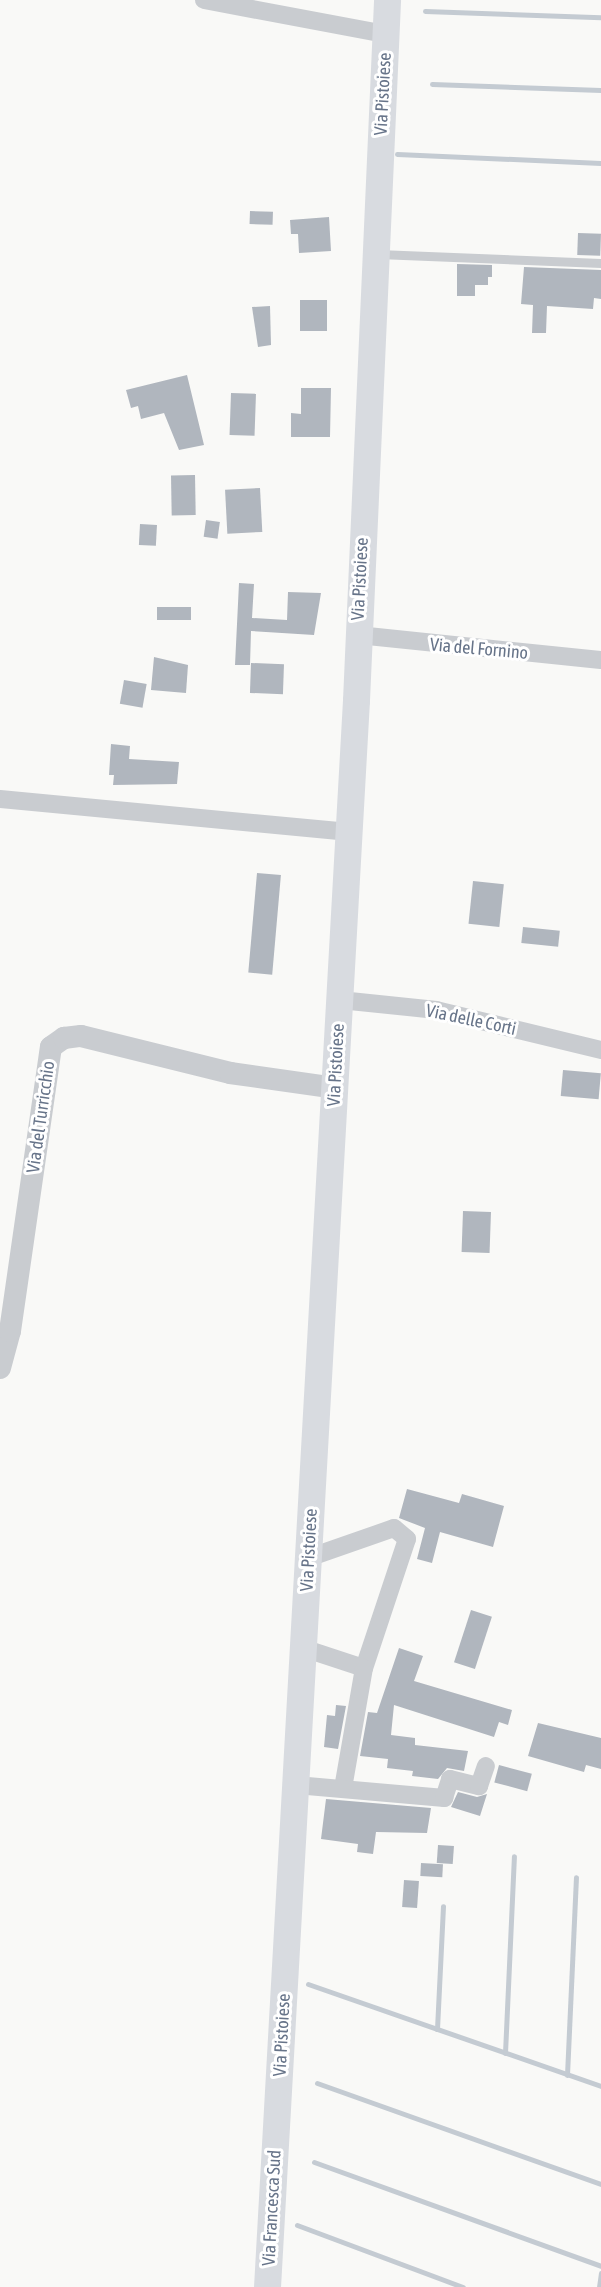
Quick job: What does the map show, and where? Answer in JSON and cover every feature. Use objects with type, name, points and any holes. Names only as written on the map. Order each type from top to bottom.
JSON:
[{"type":"main road","name":"Via Pistoiese","points":[[276,2129],[349,832],[387,0]]},
{"type":"main road","name":"Via Francesca Sud","points":[[267,2287],[276,2129]]},
{"type":"street","points":[[204,0],[386,34]]},
{"type":"street","name":"Via del Fornino","points":[[358,635],[601,660]]},
{"type":"street","points":[[0,799],[349,832]]},
{"type":"street","name":"Via delle Corti","points":[[340,1000],[436,1010],[601,1050]]},
{"type":"street","name":"Via del Turricchio","points":[[0,1368],[10,1331],[51,1047],[64,1038],[81,1036],[231,1073],[335,1088]]},
{"type":"street","points":[[308,1558],[394,1528],[407,1539],[364,1668],[344,1788]]},
{"type":"street","points":[[303,1648],[364,1668]]},
{"type":"street","points":[[296,1785],[444,1798],[450,1779],[479,1786],[486,1766]]},
{"type":"lane","points":[[375,254],[601,263]]},
{"type":"building","points":[[250,211],[273,212],[273,225],[250,224]]},
{"type":"building","points":[[329,217],[331,251],[299,253],[298,234],[291,234],[290,220]]},
{"type":"building","points":[[578,233],[601,234],[600,256],[577,255]]},
{"type":"building","points":[[457,264],[492,265],[492,277],[488,277],[488,285],[475,285],[475,296],[457,296]]},
{"type":"building","points":[[524,267],[601,270],[601,299],[594,298],[593,309],[547,306],[546,333],[532,333],[533,305],[521,304]]},
{"type":"building","points":[[300,300],[327,300],[327,331],[300,331]]},
{"type":"building","points":[[270,306],[271,345],[258,347],[252,307]]},
{"type":"building","points":[[187,375],[204,445],[179,450],[164,413],[141,419],[138,406],[131,408],[126,390]]},
{"type":"building","points":[[301,388],[331,388],[330,437],[291,437],[291,413],[301,414]]},
{"type":"building","points":[[231,393],[256,394],[255,436],[230,435]]},
{"type":"building","points":[[171,475],[195,475],[196,515],[172,515]]},
{"type":"building","points":[[260,488],[262,532],[227,534],[225,490]]},
{"type":"building","points":[[206,520],[220,522],[217,539],[204,537]]},
{"type":"building","points":[[140,524],[157,525],[156,546],[139,545]]},
{"type":"building","points":[[239,583],[254,584],[252,618],[287,620],[288,592],[321,593],[314,635],[251,631],[250,665],[235,665]]},
{"type":"building","points":[[157,607],[191,607],[191,620],[157,620]]},
{"type":"building","points":[[154,657],[188,665],[186,693],[151,690]]},
{"type":"building","points":[[251,663],[284,664],[283,694],[250,693]]},
{"type":"building","points":[[124,680],[147,684],[142,708],[120,704]]},
{"type":"building","points":[[111,744],[130,746],[129,759],[179,762],[177,784],[113,785],[114,775],[109,775]]},
{"type":"building","points":[[257,873],[281,875],[272,975],[248,973]]},
{"type":"building","points":[[473,881],[504,884],[499,927],[469,924]]},
{"type":"building","points":[[523,927],[560,931],[558,947],[521,943]]},
{"type":"building","points":[[563,1070],[601,1073],[599,1099],[561,1096]]},
{"type":"building","points":[[463,1211],[491,1212],[490,1253],[462,1252]]},
{"type":"building","points":[[407,1489],[459,1503],[462,1494],[504,1506],[493,1547],[440,1532],[432,1563],[417,1559],[425,1528],[399,1518]]},
{"type":"building","points":[[471,1610],[492,1617],[475,1669],[454,1662]]},
{"type":"building","points":[[399,1648],[423,1656],[414,1681],[512,1710],[508,1725],[499,1722],[494,1737],[394,1705],[391,1735],[415,1738],[415,1745],[468,1751],[464,1771],[447,1768],[438,1779],[412,1776],[413,1771],[387,1768],[388,1759],[360,1756],[368,1712],[377,1713]]},
{"type":"building","points":[[336,1705],[346,1706],[338,1749],[324,1747],[327,1715],[335,1716]]},
{"type":"building","points":[[538,1723],[601,1738],[601,1769],[586,1765],[584,1772],[528,1756]]},
{"type":"building","points":[[499,1765],[532,1774],[527,1791],[494,1782]]},
{"type":"building","points":[[458,1792],[477,1797],[487,1794],[480,1816],[451,1807]]},
{"type":"building","points":[[326,1799],[431,1808],[427,1833],[376,1832],[373,1854],[357,1852],[358,1844],[321,1839]]},
{"type":"building","points":[[438,1845],[454,1846],[453,1864],[437,1863]]},
{"type":"building","points":[[421,1863],[443,1864],[442,1877],[420,1876]]},
{"type":"building","points":[[404,1880],[419,1881],[417,1908],[402,1907]]},
{"type":"waterway","points":[[425,11],[601,17]]},
{"type":"waterway","points":[[432,84],[601,90]]},
{"type":"waterway","points":[[397,154],[601,163]]},
{"type":"waterway","points":[[505,2053],[514,1856]]},
{"type":"waterway","points":[[567,2075],[576,1877]]},
{"type":"waterway","points":[[437,2029],[443,1906]]},
{"type":"waterway","points":[[308,1984],[601,2086]]},
{"type":"waterway","points":[[317,2083],[601,2184]]},
{"type":"waterway","points":[[314,2162],[601,2266]]},
{"type":"waterway","points":[[297,2225],[463,2287]]},
{"type":"waterway","points":[[599,2287],[601,2273]]}]
